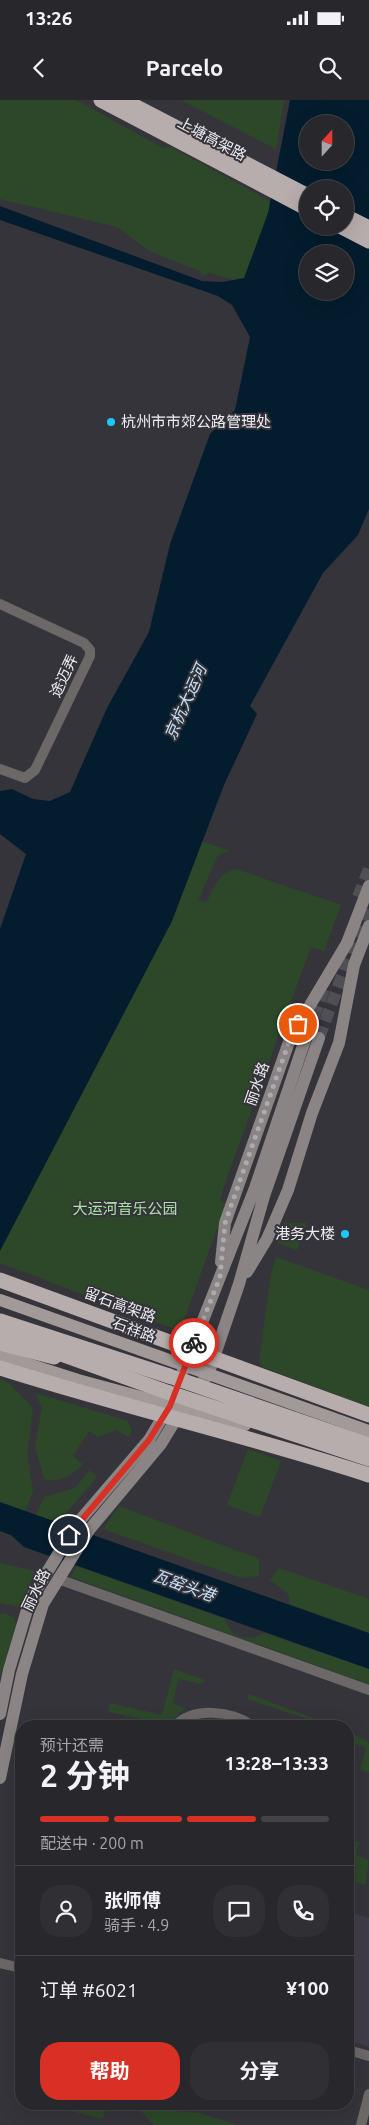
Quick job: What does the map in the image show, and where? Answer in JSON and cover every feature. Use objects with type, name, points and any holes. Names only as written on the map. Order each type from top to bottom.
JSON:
[{"type":"highway","name":"上塘高架路","points":[[101,100],[299,204]]},
{"type":"highway","name":"上塘高架路","points":[[123,100],[299,191]]},
{"type":"highway","points":[[354,220],[369,228]]},
{"type":"highway","points":[[354,233],[369,241]]},
{"type":"highway","name":"留石高架路","points":[[0,1280],[369,1415]]},
{"type":"highway","points":[[0,1311],[109,1356]]},
{"type":"highway","points":[[0,1321],[109,1356],[369,1445]]},
{"type":"highway","points":[[0,1332],[89,1365],[369,1459]]},
{"type":"highway","points":[[0,1343],[89,1365]]},
{"type":"highway","points":[[0,1368],[93,1397],[297,1452],[369,1475]]},
{"type":"main road","name":"丽水路","points":[[220,1277],[225,1223],[290,1039],[347,943],[369,886]]},
{"type":"main road","name":"丽水路","points":[[239,1284],[267,1239],[288,1190],[312,1113],[339,1044],[354,966],[369,926]]},
{"type":"main road","name":"丽水路","points":[[0,1714],[9,1670],[30,1600],[53,1562],[76,1525],[176,1407],[208,1375],[239,1284],[313,1036],[185,1366],[176,1407],[161,1444],[90,1530],[43,1604],[22,1674],[0,1778]]},
{"type":"main road","name":"石祥路","points":[[0,1300],[369,1431]]},
{"type":"main road","points":[[0,1355],[176,1407],[236,1422],[369,1464]]},
{"type":"street","name":"途迈弄","points":[[0,604],[84,643],[90,650],[90,656],[35,770],[24,778],[0,769]]},
{"type":"street","points":[[58,1578],[369,1690]]},
{"type":"street","points":[[181,1720],[207,1713],[228,1714],[244,1720]]},
{"type":"street","points":[[0,1963],[15,1967]]},
{"type":"street","points":[[354,2052],[369,2056]]},
{"type":"street","points":[[361,2125],[369,2094]]},
{"type":"shaded area","points":[[354,1914],[369,1918],[369,2047],[354,2043]]},
{"type":"green space","points":[[0,100],[76,100],[163,148],[169,146],[277,205],[262,283],[234,280],[210,273],[202,276],[200,271],[151,252],[117,227],[0,199]]},
{"type":"green space","points":[[181,100],[284,100],[276,149]]},
{"type":"green space","name":"大运河音乐公园","points":[[202,841],[230,851],[218,855],[198,900],[206,903],[221,877],[225,873],[236,869],[341,905],[324,951],[311,947],[226,1180],[220,1200],[226,1204],[180,1331],[0,1263],[0,1251],[172,921]]},
{"type":"green space","points":[[284,1223],[307,1223],[297,1250],[277,1243]]},
{"type":"green space","points":[[276,1257],[369,1290],[369,1407],[263,1367],[259,1362],[271,1274]]},
{"type":"green space","points":[[0,1379],[9,1383],[33,1408],[27,1454],[33,1491],[25,1511],[0,1502]]},
{"type":"green space","points":[[39,1394],[128,1421],[132,1431],[129,1437],[116,1430],[98,1437],[89,1431],[73,1456],[83,1464],[75,1472],[60,1479],[44,1479],[35,1446],[42,1407],[35,1395]]},
{"type":"green space","points":[[248,1449],[281,1461],[260,1517],[227,1505]]},
{"type":"green space","points":[[90,1470],[97,1477],[58,1523],[36,1515],[44,1497],[75,1488]]},
{"type":"green space","points":[[119,1506],[259,1559],[259,1576],[241,1578],[103,1529]]},
{"type":"green space","points":[[0,1563],[35,1571],[21,1607],[0,1603]]},
{"type":"green space","points":[[77,1566],[225,1619],[231,1630],[240,1636],[252,1638],[264,1633],[369,1669],[369,1684],[71,1577]]},
{"type":"green space","points":[[279,1568],[369,1599],[369,1633],[290,1604],[288,1594],[270,1580]]},
{"type":"green space","points":[[5,1613],[14,1618],[16,1625],[0,1678],[0,1615]]},
{"type":"green space","points":[[174,1669],[205,1680],[202,1684],[178,1679],[173,1704],[185,1708],[172,1720],[148,1720],[108,1712],[110,1703],[162,1715]]},
{"type":"green space","points":[[249,1694],[318,1720],[311,1720],[247,1699]]},
{"type":"green space","points":[[354,1735],[369,1742],[369,1772],[360,1770],[366,1747],[354,1744]]},
{"type":"green space","points":[[354,1841],[359,1842],[356,1855],[369,1860],[365,1885],[354,1882]]},
{"type":"green space","points":[[66,2110],[105,2110],[103,2119]]},
{"type":"green space","points":[[140,2110],[200,2113],[237,2125],[154,2125]]},
{"type":"water","name":"京杭大运河","points":[[290,100],[369,100],[369,509],[358,535],[323,573],[250,706],[257,714],[224,785],[172,921],[0,1251],[0,929],[26,854],[0,834],[0,791],[12,789],[33,799],[50,801],[70,792],[107,708],[149,632],[170,544],[210,434],[235,410],[250,337],[232,305],[218,296],[0,220],[0,206],[202,281],[222,282],[244,278],[268,213]]},
{"type":"water","name":"瓦窑头港","points":[[0,1502],[369,1633],[369,1669],[24,1547],[11,1535],[0,1531]]},
{"type":"tunnel","points":[[358,897],[369,869]]},
{"type":"tunnel","points":[[319,1038],[369,903]]},
{"type":"tunnel","points":[[307,1034],[325,986]]},
{"type":"way so far","points":[[194,1343],[220,1277],[225,1223],[290,1039],[298,1024]]},
{"type":"place","name":"杭州市市郊公路管理处","points":[[111,422]]},
{"type":"place","name":"港务大楼","points":[[345,1234]]},
{"type":"route","points":[[69,1535],[149,1440],[170,1406],[194,1343]]}]
